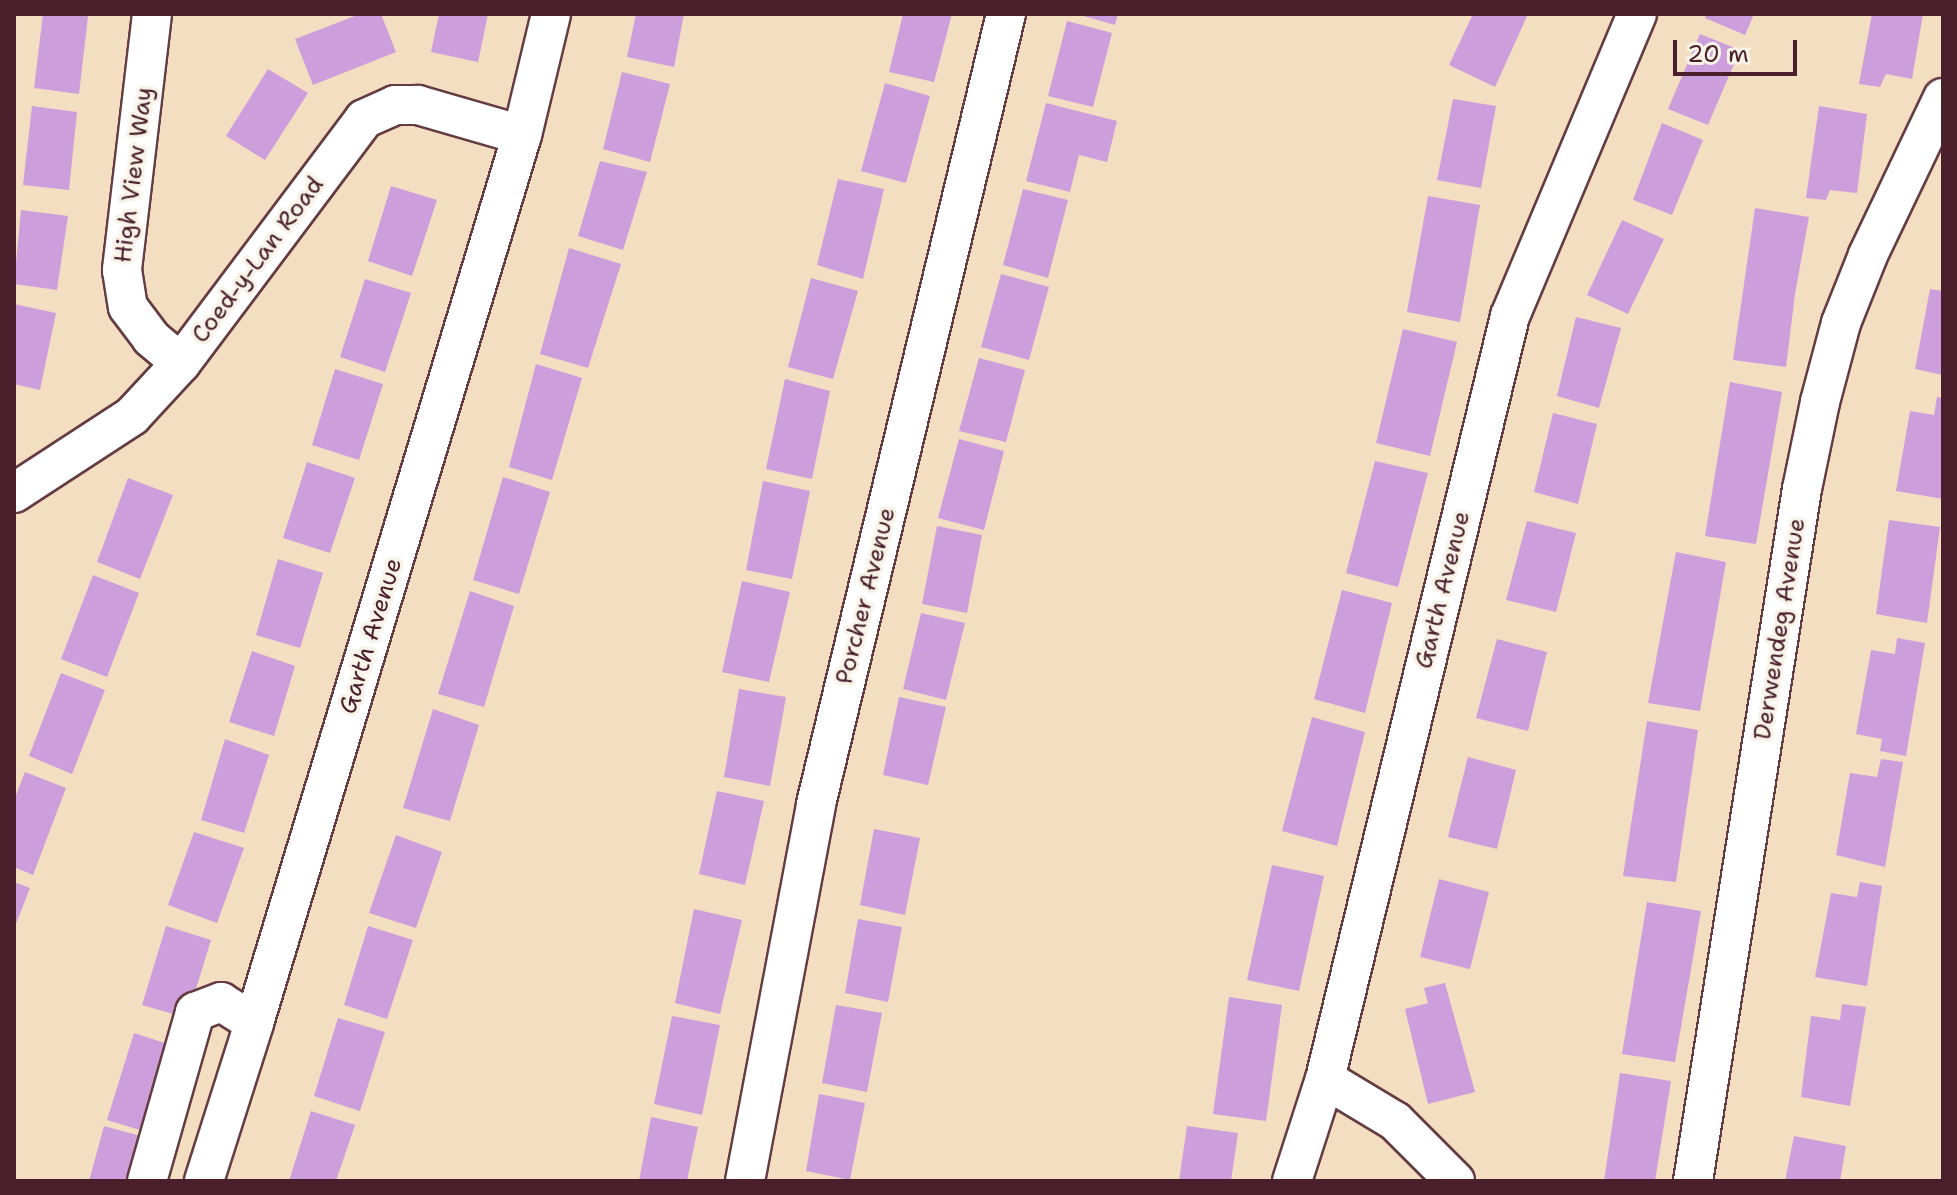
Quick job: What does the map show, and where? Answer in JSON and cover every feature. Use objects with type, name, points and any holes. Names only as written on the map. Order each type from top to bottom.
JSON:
[{"type":"street","name":"High View Way","points":[[152,14],[122,270],[128,307],[151,338],[181,363]]},
{"type":"street","name":"Garth Avenue","points":[[204,1181],[522,135],[551,14]]},
{"type":"street","name":"Porcher Avenue","points":[[745,1181],[816,804],[1006,14]]},
{"type":"street","name":"Garth Avenue","points":[[1292,1181],[1325,1079],[1510,316],[1637,14]]},
{"type":"street","name":"Derwendeg Avenue","points":[[1693,1181],[1800,505],[1820,402],[1841,323],[1868,255],[1943,98]]},
{"type":"street","name":"Coed-y-Lan Road","points":[[14,493],[132,416],[181,363],[364,119],[395,105],[418,105],[522,135]]},
{"type":"street","points":[[147,1181],[195,1012],[221,1002],[254,1023]]},
{"type":"street","points":[[1325,1079],[1395,1121],[1455,1181]]},
{"type":"building","points":[[43,14],[88,16],[79,94],[34,88]]},
{"type":"building","points":[[360,14],[381,14],[396,52],[313,85],[295,39]]},
{"type":"building","points":[[439,14],[488,14],[478,62],[431,52]]},
{"type":"building","points":[[636,14],[684,14],[674,67],[627,57]]},
{"type":"building","points":[[903,14],[952,14],[934,82],[889,72]]},
{"type":"building","points":[[1077,14],[1118,14],[1115,25]]},
{"type":"building","points":[[1473,14],[1528,14],[1495,87],[1449,65]]},
{"type":"building","points":[[1706,14],[1754,14],[1745,35],[1705,18]]},
{"type":"building","points":[[1872,14],[1923,14],[1912,79],[1886,74],[1880,87],[1859,84]]},
{"type":"building","points":[[1067,21],[1112,33],[1093,107],[1048,96]]},
{"type":"building","points":[[1700,34],[1740,50],[1708,125],[1668,109]]},
{"type":"building","points":[[268,69],[308,93],[265,160],[226,136]]},
{"type":"building","points":[[622,72],[670,84],[650,162],[603,149]]},
{"type":"building","points":[[885,83],[930,96],[906,183],[861,171]]},
{"type":"building","points":[[1453,99],[1496,106],[1481,188],[1437,180]]},
{"type":"building","points":[[1046,103],[1117,121],[1107,162],[1079,155],[1070,192],[1026,181]]},
{"type":"building","points":[[32,106],[77,112],[69,190],[23,185]]},
{"type":"building","points":[[1819,106],[1867,114],[1857,193],[1830,190],[1826,200],[1806,198]]},
{"type":"building","points":[[1662,123],[1703,140],[1672,215],[1633,200]]},
{"type":"building","points":[[600,161],[647,172],[623,250],[578,236]]},
{"type":"building","points":[[838,179],[884,189],[863,279],[817,265]]},
{"type":"building","points":[[391,186],[437,200],[412,276],[368,261]]},
{"type":"building","points":[[1023,189],[1068,200],[1048,278],[1003,265]]},
{"type":"building","points":[[1428,196],[1480,205],[1460,322],[1407,312]]},
{"type":"building","points":[[1755,208],[1809,217],[1786,367],[1733,360]]},
{"type":"building","points":[[21,210],[68,216],[57,290],[14,284]]},
{"type":"building","points":[[1622,220],[1664,239],[1628,314],[1587,295]]},
{"type":"building","points":[[569,248],[621,264],[588,368],[540,354]]},
{"type":"building","points":[[1001,274],[1049,287],[1029,360],[981,347]]},
{"type":"building","points":[[811,278],[858,291],[833,379],[788,367]]},
{"type":"building","points":[[365,279],[411,293],[385,372],[340,357]]},
{"type":"building","points":[[1930,289],[1943,291],[1943,375],[1915,369]]},
{"type":"building","points":[[14,304],[56,313],[40,390],[14,384]]},
{"type":"building","points":[[1576,317],[1621,328],[1599,408],[1557,396]]},
{"type":"building","points":[[1403,329],[1457,342],[1430,456],[1376,443]]},
{"type":"building","points":[[979,358],[1025,370],[1006,442],[959,431]]},
{"type":"building","points":[[536,364],[582,378],[552,480],[509,467]]},
{"type":"building","points":[[335,369],[383,384],[359,460],[312,445]]},
{"type":"building","points":[[785,379],[830,391],[812,479],[766,469]]},
{"type":"building","points":[[1730,382],[1782,392],[1756,544],[1705,536]]},
{"type":"building","points":[[1937,397],[1943,398],[1943,499],[1896,491],[1910,411],[1934,415]]},
{"type":"building","points":[[1553,413],[1597,424],[1578,504],[1534,492]]},
{"type":"building","points":[[959,439],[1004,451],[984,530],[938,518]]},
{"type":"building","points":[[1375,461],[1428,473],[1398,587],[1346,573]]},
{"type":"building","points":[[307,462],[355,478],[330,553],[283,538]]},
{"type":"building","points":[[503,477],[550,492],[519,594],[473,580]]},
{"type":"building","points":[[128,478],[173,495],[140,579],[97,562]]},
{"type":"building","points":[[763,481],[810,491],[792,579],[746,570]]},
{"type":"building","points":[[1889,520],[1940,527],[1927,623],[1876,614]]},
{"type":"building","points":[[1527,521],[1576,533],[1556,612],[1506,600]]},
{"type":"building","points":[[937,526],[982,535],[967,613],[922,604]]},
{"type":"building","points":[[1676,552],[1726,562],[1700,711],[1648,703]]},
{"type":"building","points":[[278,559],[323,573],[300,648],[256,635]]},
{"type":"building","points":[[93,575],[139,593],[107,677],[61,659]]},
{"type":"building","points":[[742,581],[790,592],[769,682],[722,672]]},
{"type":"building","points":[[1342,590],[1392,603],[1365,713],[1314,699]]},
{"type":"building","points":[[470,591],[514,606],[484,707],[438,694]]},
{"type":"building","points":[[921,613],[965,623],[946,700],[903,689]]},
{"type":"building","points":[[1897,638],[1925,643],[1906,756],[1880,751],[1882,739],[1856,734],[1871,650],[1895,654]]},
{"type":"building","points":[[1497,639],[1547,652],[1528,731],[1476,718]]},
{"type":"building","points":[[252,651],[295,666],[274,736],[229,722]]},
{"type":"building","points":[[61,673],[105,690],[72,774],[29,756]]},
{"type":"building","points":[[739,689],[786,697],[770,786],[724,777]]},
{"type":"building","points":[[899,697],[946,707],[928,785],[883,775]]},
{"type":"building","points":[[433,709],[479,725],[450,821],[403,808]]},
{"type":"building","points":[[1312,717],[1365,732],[1337,846],[1282,831]]},
{"type":"building","points":[[1647,721],[1698,730],[1676,882],[1623,876]]},
{"type":"building","points":[[225,739],[269,755],[244,833],[201,820]]},
{"type":"building","points":[[1468,757],[1516,770],[1497,849],[1448,837]]},
{"type":"building","points":[[1881,759],[1903,762],[1885,867],[1836,855],[1850,773],[1877,777]]},
{"type":"building","points":[[25,772],[66,788],[33,875],[14,867],[14,800]]},
{"type":"building","points":[[717,791],[764,801],[745,885],[699,874]]},
{"type":"building","points":[[874,829],[920,838],[905,915],[860,905]]},
{"type":"building","points":[[194,832],[244,848],[217,923],[168,905]]},
{"type":"building","points":[[396,835],[442,852],[416,928],[369,913]]},
{"type":"building","points":[[1272,865],[1324,876],[1299,991],[1247,980]]},
{"type":"building","points":[[1439,879],[1489,892],[1470,969],[1420,957]]},
{"type":"building","points":[[14,882],[30,888],[14,929]]},
{"type":"building","points":[[1860,882],[1882,886],[1867,986],[1815,977],[1831,893],[1857,897]]},
{"type":"building","points":[[1647,902],[1701,911],[1675,1062],[1622,1054]]},
{"type":"building","points":[[694,909],[742,920],[720,1014],[675,1003]]},
{"type":"building","points":[[858,919],[902,927],[888,1002],[845,993]]},
{"type":"building","points":[[166,926],[211,940],[187,1018],[142,1005]]},
{"type":"building","points":[[368,926],[413,940],[387,1019],[344,1005]]},
{"type":"building","points":[[1445,983],[1475,1092],[1428,1104],[1405,1009],[1428,1003],[1424,988]]},
{"type":"building","points":[[1229,997],[1282,1005],[1266,1121],[1213,1114]]},
{"type":"building","points":[[1842,1004],[1866,1007],[1850,1106],[1801,1097],[1811,1016],[1840,1020]]},
{"type":"building","points":[[836,1005],[882,1013],[867,1092],[822,1083]]},
{"type":"building","points":[[672,1016],[720,1025],[702,1115],[654,1104]]},
{"type":"building","points":[[338,1018],[385,1032],[360,1111],[314,1096]]},
{"type":"building","points":[[134,1033],[177,1047],[150,1133],[107,1120]]},
{"type":"building","points":[[1620,1073],[1671,1081],[1655,1181],[1604,1181]]},
{"type":"building","points":[[819,1094],[865,1103],[850,1180],[806,1171]]},
{"type":"building","points":[[311,1111],[355,1125],[336,1181],[289,1181]]},
{"type":"building","points":[[651,1117],[698,1127],[687,1181],[639,1181]]},
{"type":"building","points":[[104,1126],[152,1139],[138,1181],[89,1181]]},
{"type":"building","points":[[1187,1126],[1238,1133],[1231,1181],[1179,1181]]},
{"type":"building","points":[[1794,1136],[1846,1146],[1840,1181],[1785,1181]]}]
